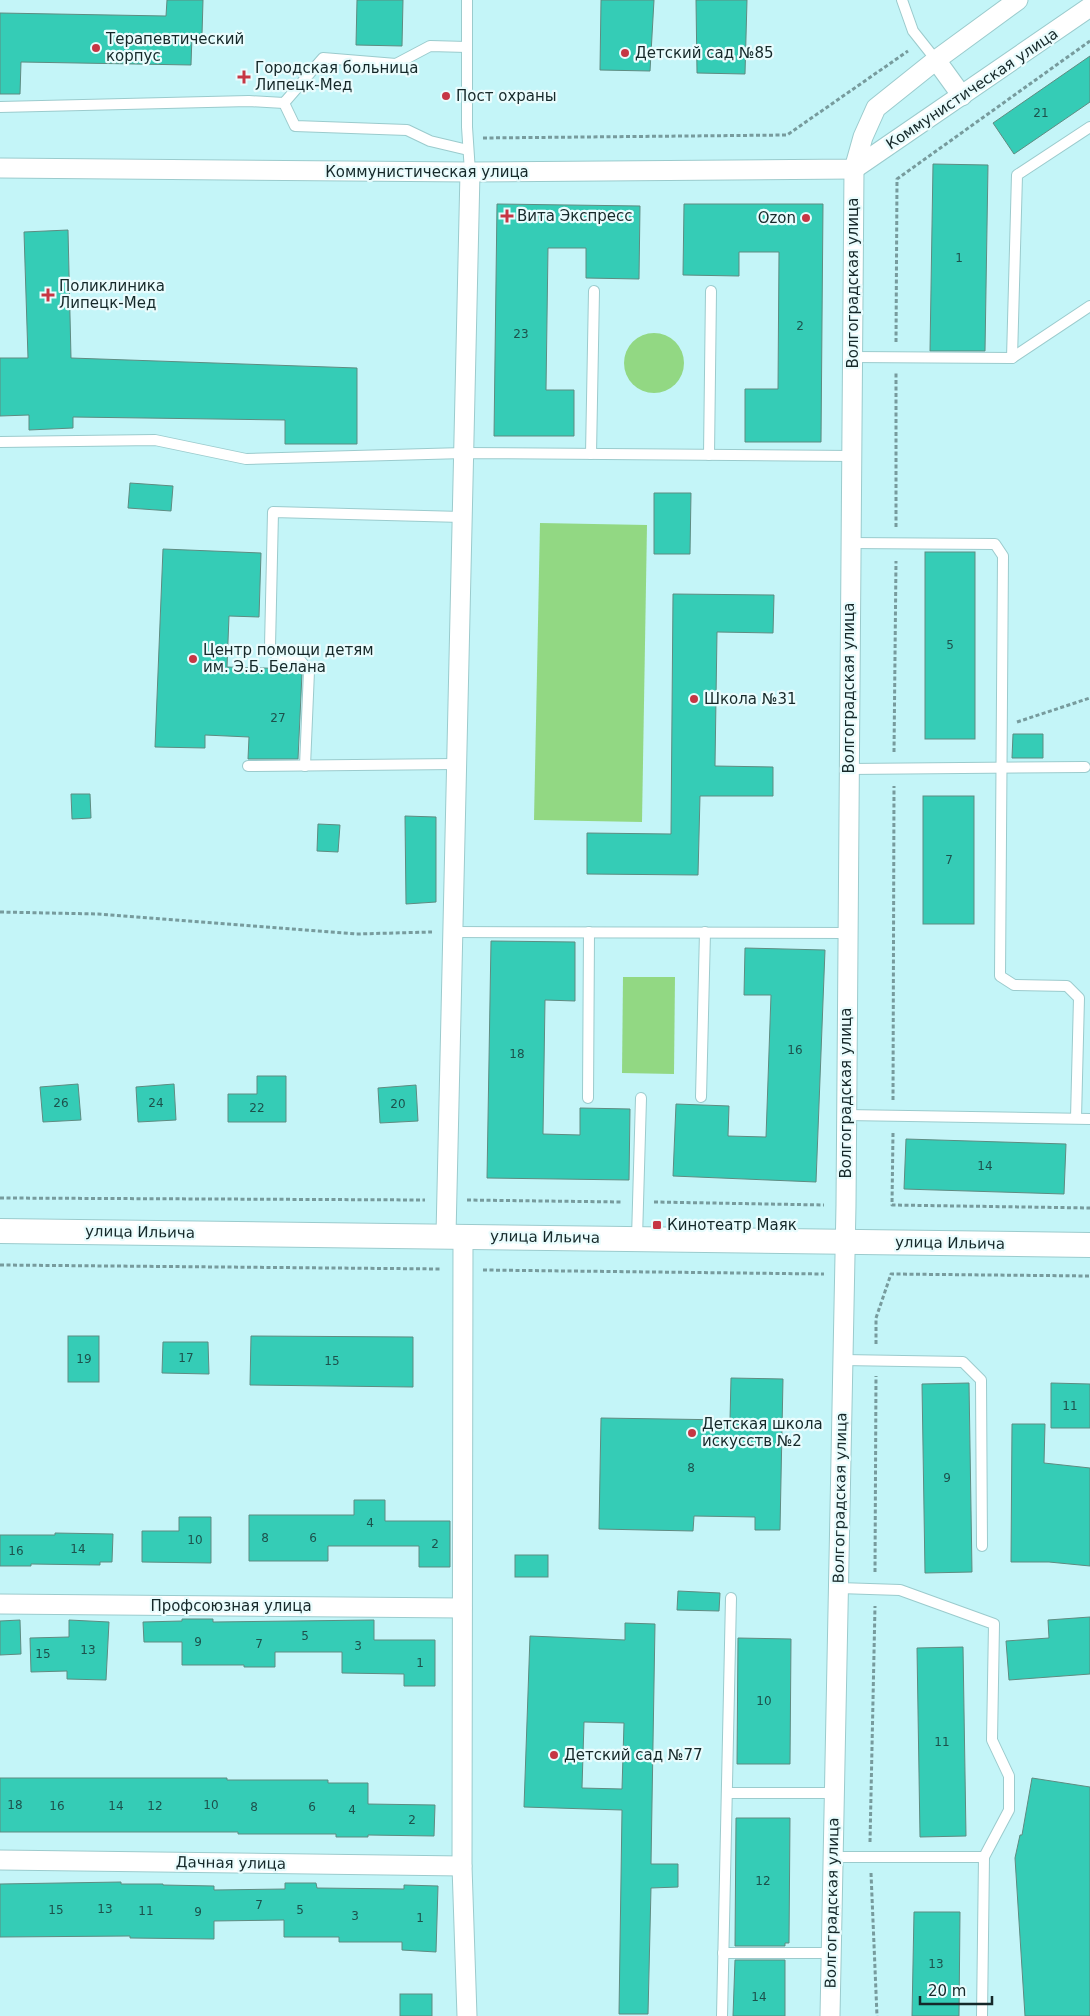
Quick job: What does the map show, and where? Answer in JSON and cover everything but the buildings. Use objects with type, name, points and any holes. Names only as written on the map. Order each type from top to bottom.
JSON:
[{"type":"street","name":"Коммунистическая улица","points":[[854,169],[863,137],[876,108],[936,60],[1018,0]]},
{"type":"street","name":"Коммунистическая улица","points":[[0,168],[470,172],[854,169],[1090,7]]},
{"type":"street","points":[[936,60],[962,96]]},
{"type":"street","name":"Волгоградская улица","points":[[830,2016],[845,1242],[854,169]]},
{"type":"street","points":[[467,2016],[462,1866],[463,1270],[446,1200],[470,172]]},
{"type":"street","name":"улица Ильича","points":[[0,1231],[1090,1245]]},
{"type":"street","name":"Профсоюзная улица","points":[[0,1604],[462,1608]]},
{"type":"street","name":"Дачная улица","points":[[0,1860],[462,1866]]},
{"type":"lane","points":[[467,0],[468,150],[470,172]]},
{"type":"lane","points":[[902,0],[913,31],[936,60]]},
{"type":"lane","points":[[284,103],[323,58],[396,64],[430,46],[468,46]]},
{"type":"lane","points":[[0,107],[249,101],[284,103]]},
{"type":"lane","points":[[284,103],[295,126],[407,130],[430,142],[468,150]]},
{"type":"lane","points":[[1012,358],[1017,175],[1090,127]]},
{"type":"lane","points":[[591,454],[594,290]]},
{"type":"lane","points":[[709,455],[711,292]]},
{"type":"lane","points":[[852,357],[1012,358],[1090,306]]},
{"type":"lane","points":[[0,442],[155,440],[246,460],[464,453],[851,456]]},
{"type":"lane","points":[[305,766],[308,670],[300,660],[278,658],[270,646],[273,512],[462,518]]},
{"type":"lane","points":[[850,543],[995,544],[1003,556],[1000,976],[1014,985],[1067,986],[1079,998],[1076,1118]]},
{"type":"lane","points":[[248,766],[456,764]]},
{"type":"lane","points":[[848,769],[1085,767]]},
{"type":"lane","points":[[453,932],[847,933]]},
{"type":"lane","points":[[588,1098],[589,932]]},
{"type":"lane","points":[[701,1097],[705,932]]},
{"type":"lane","points":[[637,1238],[641,1098]]},
{"type":"lane","points":[[846,1115],[1090,1119]]},
{"type":"lane","points":[[843,1360],[964,1362],[981,1380],[982,1546]]},
{"type":"lane","points":[[839,1588],[900,1590],[994,1624],[992,1740],[1009,1776],[1009,1810],[984,1857],[982,2016]]},
{"type":"lane","points":[[722,2016],[731,1598]]},
{"type":"lane","points":[[727,1793],[835,1793]]},
{"type":"lane","points":[[833,1857],[984,1857]]},
{"type":"lane","points":[[724,1953],[832,1953]]},
{"type":"path","points":[[1090,41],[897,179],[892,1205],[1090,1208]]},
{"type":"path","points":[[468,138],[787,135],[921,42]]},
{"type":"path","points":[[1001,727],[1090,698]]},
{"type":"path","points":[[0,912],[98,914],[356,934],[453,932]]},
{"type":"path","points":[[0,1198],[446,1200],[824,1206]]},
{"type":"path","points":[[0,1266],[825,1274]]},
{"type":"path","points":[[876,1347],[876,1318],[891,1274],[1090,1276]]},
{"type":"path","points":[[876,1367],[875,1589],[870,1858],[877,2016]]},
{"type":"green space","points":[[654,333],[671,338],[679,346],[684,363],[679,380],[671,388],[654,393],[637,388],[629,380],[624,363],[629,346],[637,338]]},
{"type":"green space","points":[[540,523],[647,525],[642,822],[534,820]]},
{"type":"green space","points":[[623,977],[675,977],[674,1074],[622,1073]]},
{"type":"place","name":"Терапевтический корпус","points":[[96,48]]},
{"type":"place","name":"Детский сад №85","points":[[625,53]]},
{"type":"place","name":"Городская больница Липецк-Мед","points":[[244,77]]},
{"type":"place","name":"Пост охраны","points":[[446,96]]},
{"type":"place","name":"Вита Экспресс","points":[[507,216]]},
{"type":"place","name":"Ozon","points":[[806,218]]},
{"type":"place","name":"Поликлиника Липецк-Мед","points":[[48,295]]},
{"type":"place","name":"Центр помощи детям им. Э.Б. Белана","points":[[193,659]]},
{"type":"place","name":"Школа №31","points":[[694,699]]},
{"type":"place","name":"Кинотеатр Маяк","points":[[657,1225]]},
{"type":"place","name":"Детская школа искусств №2","points":[[692,1433]]},
{"type":"place","name":"Детский сад №77","points":[[554,1755]]}]
